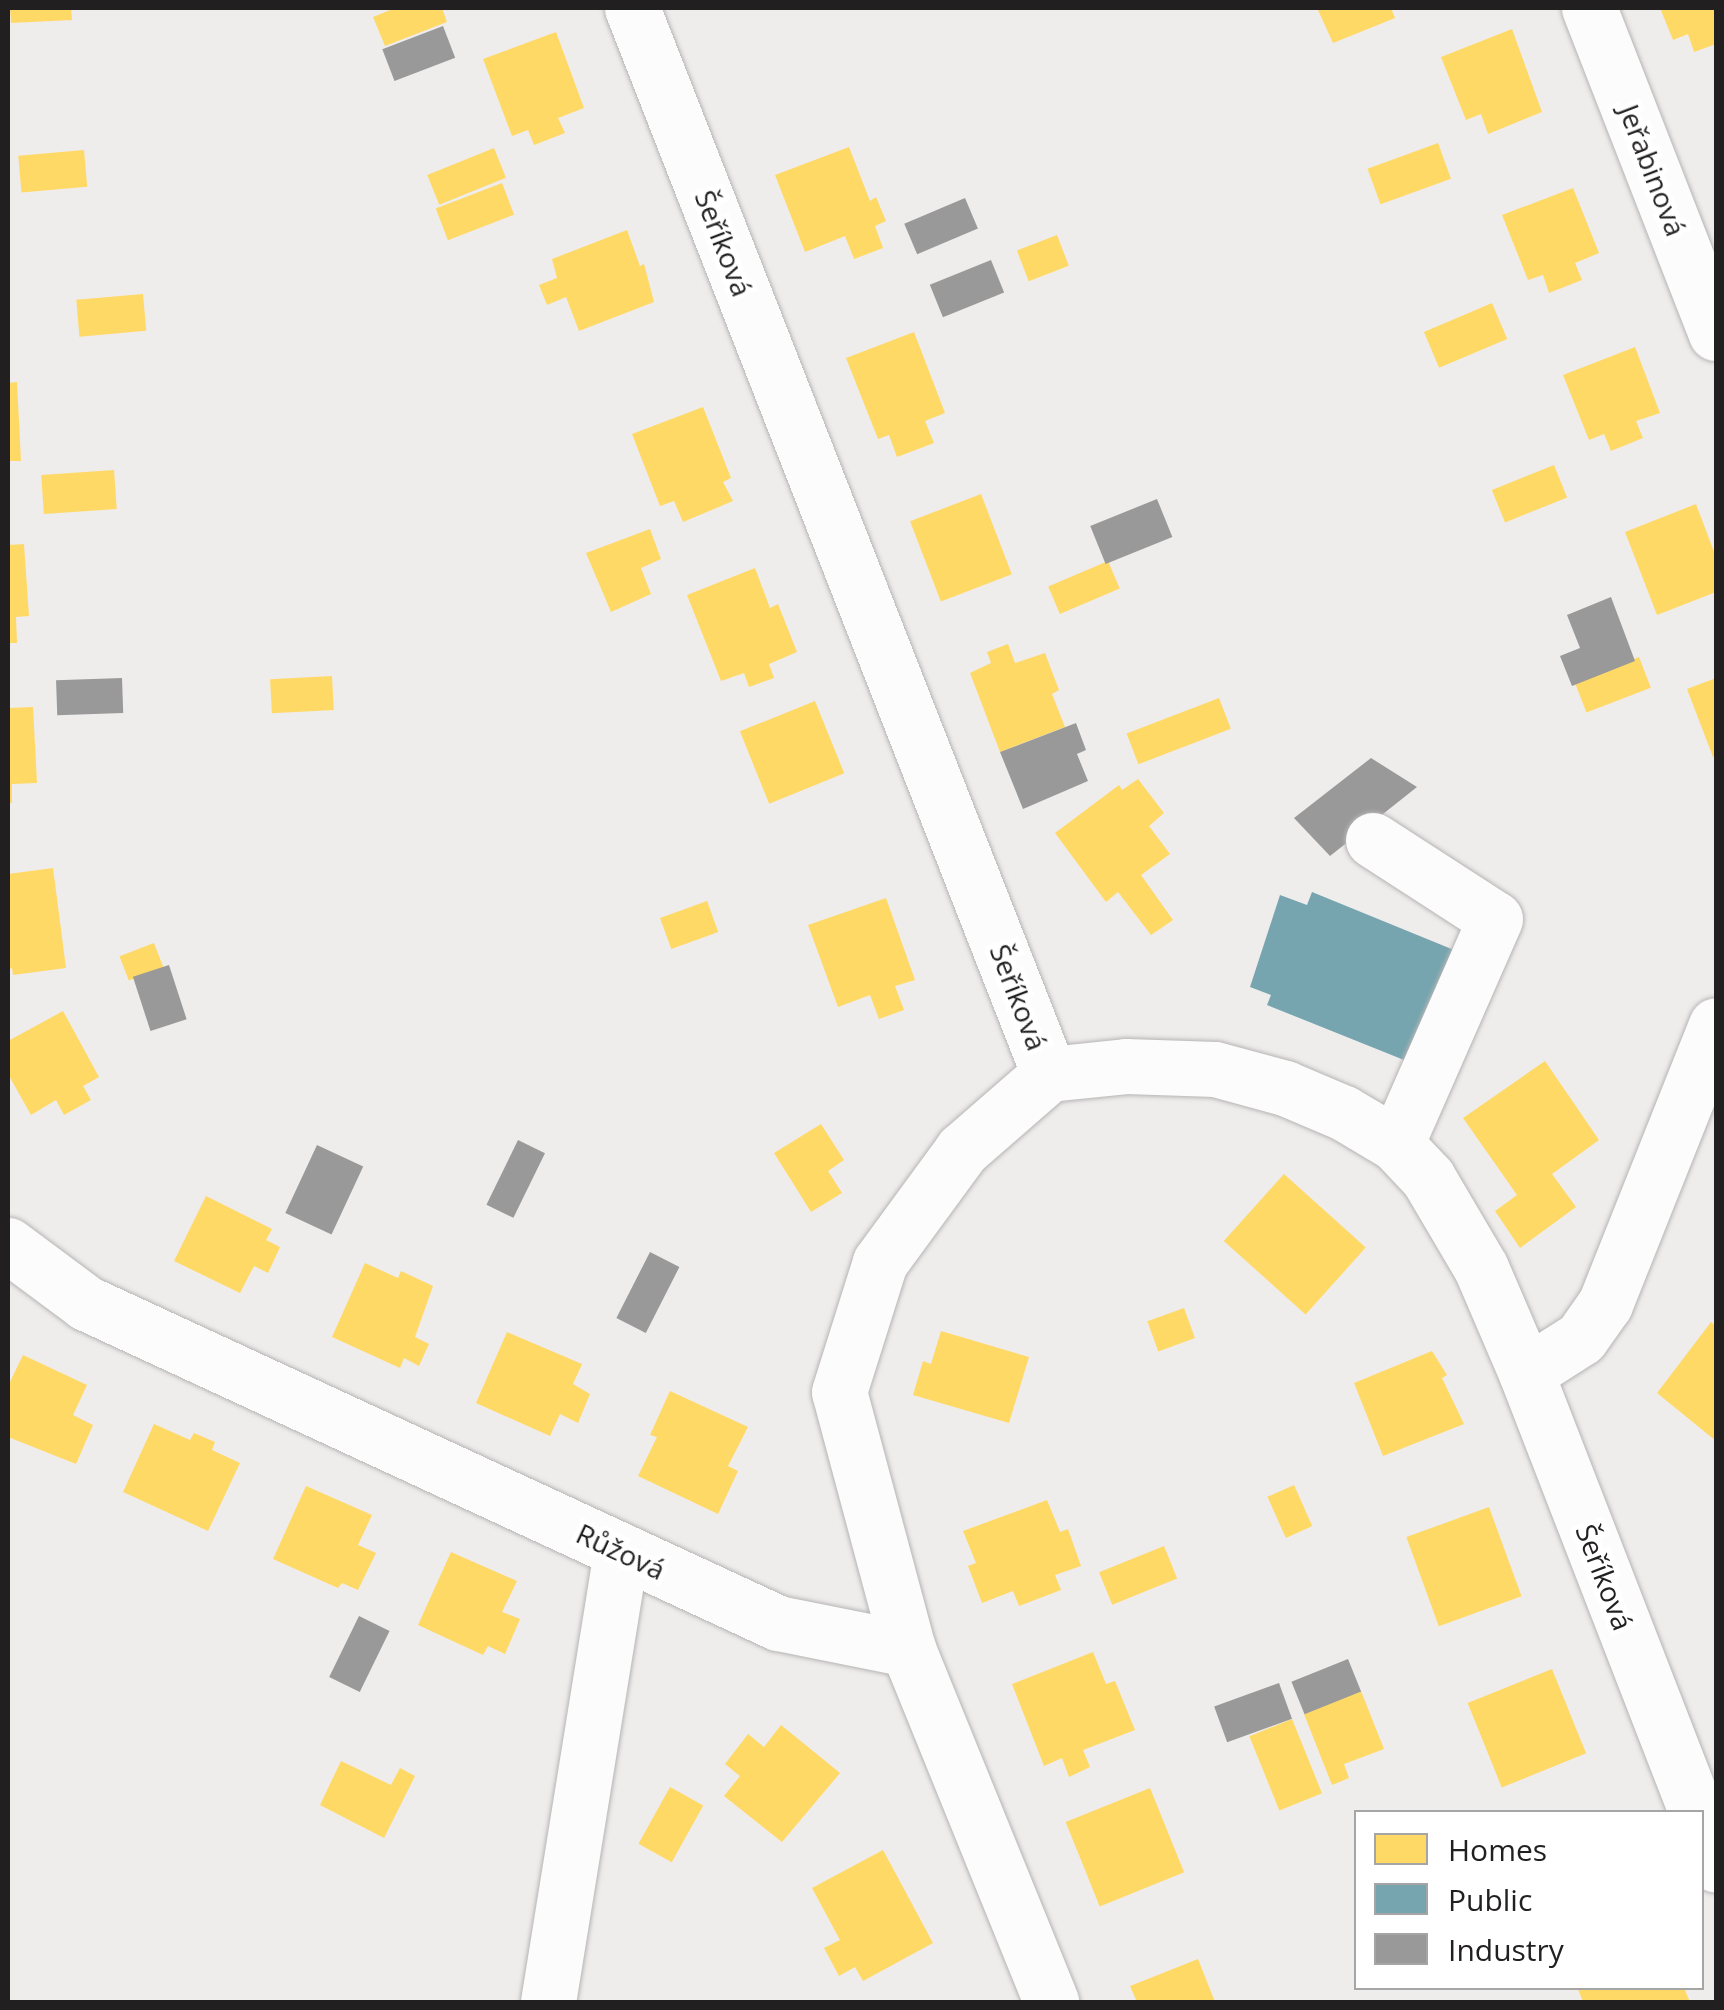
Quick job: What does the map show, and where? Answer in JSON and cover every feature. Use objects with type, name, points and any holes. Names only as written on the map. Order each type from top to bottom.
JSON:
[{"type":"street","name":"Šeříková","points":[[632,8],[1049,1074],[1126,1066],[1215,1069],[1285,1088],[1344,1113],[1396,1144],[1428,1178],[1454,1215],[1526,1373],[1695,1810]]},
{"type":"street","name":"Jeřabinová","points":[[1590,8],[1716,333]]},
{"type":"street","points":[[1373,840],[1495,920],[1396,1144]]},
{"type":"street","points":[[1526,1373],[1581,1338],[1605,1304],[1716,1025]]},
{"type":"street","points":[[1049,1074],[962,1150],[880,1262],[839,1392],[908,1649],[1050,2002]]},
{"type":"street","name":"Růžová","points":[[8,1245],[86,1304],[778,1623],[908,1649]]},
{"type":"street","points":[[548,2002],[622,1551]]},
{"type":"street","points":[[1704,1832],[1716,1865]]},
{"type":"building: Homes","points":[[10,8],[71,8],[72,20],[11,23]]},
{"type":"building: Homes","points":[[395,8],[442,8],[447,22],[385,46],[373,17]]},
{"type":"building: Homes","points":[[1317,8],[1391,8],[1395,18],[1333,43]]},
{"type":"building: Homes","points":[[1660,8],[1716,8],[1716,44],[1694,52],[1688,34],[1673,40]]},
{"type":"building: Homes","points":[[1512,29],[1542,112],[1488,134],[1481,114],[1466,120],[1441,57]]},
{"type":"building: Homes","points":[[556,32],[584,108],[558,118],[565,133],[534,145],[528,130],[512,136],[483,59]]},
{"type":"building: Homes","points":[[1438,143],[1451,179],[1381,204],[1368,169]]},
{"type":"building: Homes","points":[[849,147],[870,201],[876,197],[886,221],[875,226],[883,248],[854,259],[845,236],[805,252],[775,175]]},
{"type":"building: Homes","points":[[494,148],[506,178],[439,205],[427,175]]},
{"type":"building: Homes","points":[[84,150],[87,187],[21,193],[18,156]]},
{"type":"building: Homes","points":[[502,183],[514,215],[448,240],[436,208]]},
{"type":"building: Homes","points":[[1573,188],[1599,253],[1575,263],[1582,280],[1549,293],[1543,275],[1528,280],[1502,215]]},
{"type":"building: Homes","points":[[627,230],[640,266],[644,264],[654,302],[579,331],[566,297],[547,305],[539,285],[557,278],[552,259]]},
{"type":"building: Homes","points":[[1057,235],[1069,266],[1029,281],[1017,250]]},
{"type":"building: Homes","points":[[143,294],[146,331],[79,337],[76,300]]},
{"type":"building: Homes","points":[[1492,303],[1507,339],[1439,368],[1424,332]]},
{"type":"building: Homes","points":[[914,332],[945,413],[925,421],[934,443],[897,457],[889,435],[878,439],[846,358]]},
{"type":"building: Homes","points":[[1635,347],[1660,413],[1636,421],[1643,438],[1611,451],[1604,434],[1589,440],[1563,375]]},
{"type":"building: Homes","points":[[17,382],[21,461],[8,461],[8,383]]},
{"type":"building: Homes","points":[[703,407],[731,478],[723,482],[733,501],[683,522],[674,501],[660,506],[632,434]]},
{"type":"building: Homes","points":[[1554,465],[1567,497],[1505,523],[1492,490]]},
{"type":"building: Homes","points":[[114,470],[117,509],[44,514],[41,475]]},
{"type":"building: Homes","points":[[981,494],[1012,574],[941,602],[910,521]]},
{"type":"building: Homes","points":[[1696,504],[1716,557],[1716,592],[1657,615],[1625,532]]},
{"type":"building: Homes","points":[[650,529],[661,559],[641,568],[651,594],[611,612],[586,553]]},
{"type":"building: Homes","points":[[24,544],[29,616],[16,617],[17,643],[8,643],[8,545]]},
{"type":"building: Homes","points":[[1108,561],[1120,589],[1060,614],[1048,586]]},
{"type":"building: Homes","points":[[755,568],[770,608],[778,604],[797,652],[769,664],[774,678],[749,687],[744,673],[721,681],[687,595]]},
{"type":"building: Homes","points":[[1008,644],[1015,663],[1045,653],[1059,690],[1052,694],[1065,727],[1000,752],[970,673],[991,663],[987,652]]},
{"type":"building: Homes","points":[[1639,657],[1651,688],[1586,713],[1575,682]]},
{"type":"building: Homes","points":[[332,676],[334,710],[272,713],[270,679]]},
{"type":"building: Homes","points":[[1716,678],[1716,756],[1713,757],[1687,689]]},
{"type":"building: Homes","points":[[1219,698],[1231,729],[1138,764],[1127,733]]},
{"type":"building: Homes","points":[[815,701],[844,773],[769,804],[740,731]]},
{"type":"building: Homes","points":[[33,707],[37,783],[12,784],[12,803],[8,803],[8,708]]},
{"type":"building: Homes","points":[[1138,779],[1164,813],[1149,826],[1170,854],[1141,875],[1173,920],[1151,935],[1118,892],[1106,902],[1055,833],[1119,785],[1122,790]]},
{"type":"building: Homes","points":[[53,868],[66,968],[13,975],[12,968],[8,969],[8,874]]},
{"type":"building: Homes","points":[[886,898],[915,980],[895,986],[904,1010],[879,1019],[870,995],[838,1007],[808,925]]},
{"type":"building: Homes","points":[[707,901],[718,932],[671,949],[660,918]]},
{"type":"building: Homes","points":[[154,943],[163,967],[129,981],[119,956]]},
{"type":"building: Homes","points":[[63,1011],[99,1077],[83,1086],[91,1100],[64,1115],[56,1100],[31,1115],[8,1074],[8,1041]]},
{"type":"building: Homes","points":[[1545,1061],[1599,1140],[1552,1174],[1576,1207],[1520,1248],[1495,1211],[1517,1195],[1463,1118]]},
{"type":"building: Homes","points":[[821,1124],[844,1160],[828,1171],[842,1193],[811,1212],[774,1153]]},
{"type":"building: Homes","points":[[1284,1174],[1366,1248],[1306,1314],[1224,1241]]},
{"type":"building: Homes","points":[[206,1196],[272,1229],[266,1240],[280,1247],[268,1273],[254,1266],[240,1293],[174,1261]]},
{"type":"building: Homes","points":[[365,1263],[398,1278],[401,1271],[433,1286],[415,1337],[429,1344],[419,1366],[404,1358],[400,1368],[332,1337]]},
{"type":"building: Homes","points":[[1184,1308],[1195,1338],[1158,1351],[1147,1321]]},
{"type":"building: Homes","points":[[1711,1322],[1716,1326],[1716,1441],[1657,1393]]},
{"type":"building: Homes","points":[[941,1331],[1029,1357],[1009,1423],[913,1395],[923,1361],[931,1364]]},
{"type":"building: Homes","points":[[507,1332],[582,1364],[573,1384],[590,1394],[578,1423],[560,1414],[550,1436],[476,1403]]},
{"type":"building: Homes","points":[[1432,1351],[1447,1375],[1442,1378],[1464,1424],[1383,1456],[1354,1383]]},
{"type":"building: Homes","points":[[23,1355],[87,1385],[73,1415],[93,1425],[76,1464],[8,1437],[8,1386]]},
{"type":"building: Homes","points":[[670,1391],[748,1427],[728,1466],[738,1471],[718,1514],[638,1476],[657,1437],[650,1435]]},
{"type":"building: Homes","points":[[154,1424],[190,1440],[194,1433],[215,1442],[212,1450],[240,1463],[208,1531],[123,1492]]},
{"type":"building: Homes","points":[[1294,1485],[1312,1526],[1286,1538],[1268,1497]]},
{"type":"building: Homes","points":[[306,1486],[372,1515],[358,1545],[376,1553],[358,1590],[342,1583],[338,1588],[273,1559]]},
{"type":"building: Homes","points":[[1047,1500],[1060,1532],[1068,1529],[1081,1566],[1055,1575],[1061,1590],[1019,1606],[1013,1591],[982,1603],[968,1566],[976,1563],[963,1531]]},
{"type":"building: Homes","points":[[1489,1507],[1521,1596],[1439,1626],[1406,1537]]},
{"type":"building: Homes","points":[[1164,1546],[1177,1578],[1112,1605],[1099,1572]]},
{"type":"building: Homes","points":[[451,1552],[517,1581],[502,1612],[520,1619],[505,1654],[488,1646],[483,1655],[418,1625]]},
{"type":"building: Homes","points":[[1093,1652],[1106,1684],[1115,1681],[1135,1730],[1083,1750],[1090,1767],[1069,1777],[1062,1758],[1044,1766],[1012,1684]]},
{"type":"building: Homes","points":[[1552,1669],[1586,1753],[1502,1787],[1468,1703]]},
{"type":"building: Homes","points":[[1361,1691],[1384,1749],[1344,1764],[1349,1778],[1332,1785],[1304,1714]]},
{"type":"building: Homes","points":[[1292,1719],[1322,1793],[1279,1810],[1249,1736]]},
{"type":"building: Homes","points":[[781,1725],[840,1773],[782,1842],[724,1796],[740,1776],[725,1764],[748,1734],[764,1747]]},
{"type":"building: Homes","points":[[341,1761],[391,1785],[400,1768],[415,1776],[384,1838],[320,1805]]},
{"type":"building: Homes","points":[[670,1787],[703,1805],[672,1862],[638,1844]]},
{"type":"building: Homes","points":[[1150,1788],[1184,1872],[1100,1906],[1066,1822]]},
{"type":"building: Homes","points":[[883,1850],[933,1943],[863,1981],[855,1967],[839,1976],[824,1948],[840,1940],[812,1888]]},
{"type":"building: Homes","points":[[1198,1959],[1215,2002],[1137,2002],[1130,1986]]},
{"type":"building: Homes","points":[[1578,1990],[1685,1990],[1690,2002],[1583,2002]]},
{"type":"building: Public","points":[[1312,892],[1454,950],[1409,1062],[1267,1005],[1271,995],[1250,987],[1280,895],[1307,905]]},
{"type":"building: Industry","points":[[443,26],[455,58],[395,81],[382,49]]},
{"type":"building: Industry","points":[[965,198],[978,228],[917,254],[904,224]]},
{"type":"building: Industry","points":[[991,260],[1004,292],[943,317],[930,285]]},
{"type":"building: Industry","points":[[1157,499],[1172,537],[1106,564],[1090,526]]},
{"type":"building: Industry","points":[[1611,597],[1635,661],[1572,686],[1560,656],[1580,648],[1567,615]]},
{"type":"building: Industry","points":[[122,678],[123,713],[57,715],[56,680]]},
{"type":"building: Industry","points":[[1076,723],[1086,750],[1077,754],[1088,781],[1023,809],[1000,752]]},
{"type":"building: Industry","points":[[1371,758],[1417,787],[1330,856],[1294,818]]},
{"type":"building: Industry","points":[[169,965],[187,1019],[150,1031],[133,977]]},
{"type":"building: Industry","points":[[518,1140],[545,1153],[513,1218],[486,1205]]},
{"type":"building: Industry","points":[[317,1145],[363,1167],[332,1235],[285,1213]]},
{"type":"building: Industry","points":[[650,1252],[679,1267],[646,1333],[616,1318]]},
{"type":"building: Industry","points":[[359,1616],[390,1631],[360,1692],[329,1677]]},
{"type":"building: Industry","points":[[1348,1659],[1361,1691],[1305,1714],[1291,1682]]},
{"type":"building: Industry","points":[[1279,1683],[1292,1719],[1227,1742],[1214,1707]]}]
